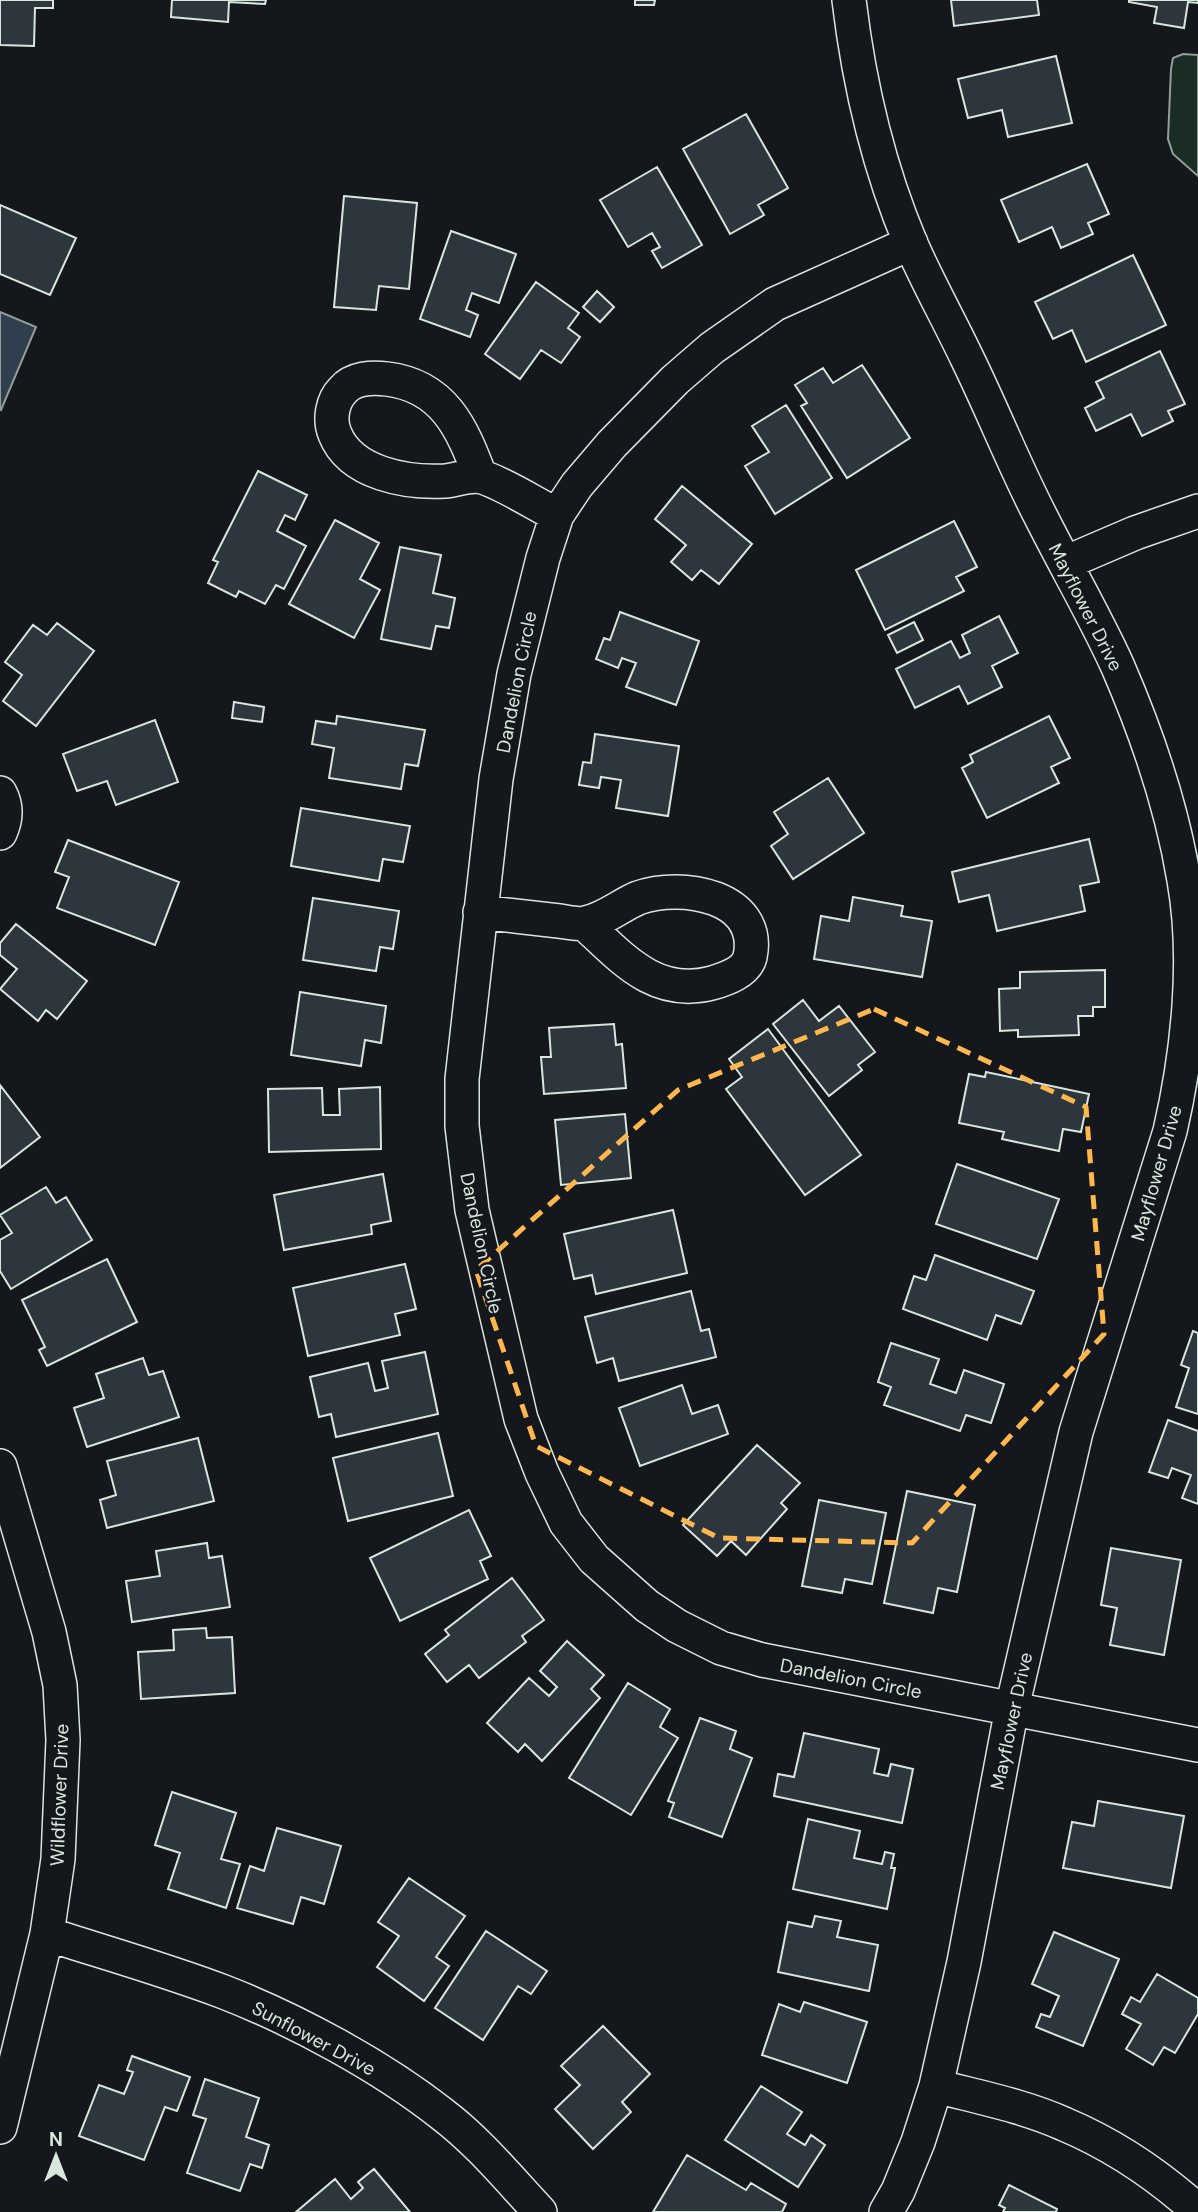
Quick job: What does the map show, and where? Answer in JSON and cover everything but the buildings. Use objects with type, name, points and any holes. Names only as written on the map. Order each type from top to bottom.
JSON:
[{"type":"street","name":"Mayflower Drive","points":[[849,0],[864,99],[885,172],[911,243],[1065,563],[1118,666],[1155,766],[1184,881],[1190,949],[1181,1078],[1168,1139],[1077,1426],[1012,1708],[964,1962],[936,2086],[918,2142],[898,2191],[886,2212]]},
{"type":"street","name":"Dandelion Circle","points":[[911,243],[775,304],[712,348],[675,380],[612,444],[577,485],[558,515],[543,558],[514,674],[496,779],[462,1079],[466,1169],[472,1210],[521,1419],[542,1473],[566,1523],[594,1559],[638,1600],[677,1626],[721,1648],[782,1665],[1198,1745]]},
{"type":"street","points":[[480,476],[558,515]]},
{"type":"street","points":[[1065,563],[1135,533],[1198,511]]},
{"type":"street","points":[[0,793],[5,804],[5,816],[0,833]]},
{"type":"street","points":[[480,912],[585,924]]},
{"type":"street","name":"Wildflower Drive","points":[[0,1466],[7,1511],[49,1632],[60,1685],[63,1740],[58,1859],[47,1934],[0,2127]]},
{"type":"street","name":"Sunflower Drive","points":[[47,1934],[223,1992],[276,2015],[371,2067],[421,2098],[468,2136],[540,2212]]},
{"type":"street","points":[[936,2086],[1036,2114],[1087,2134],[1146,2169],[1198,2211]]},
{"type":"highlighted area","points":[[874,1009],[1086,1107],[1104,1334],[912,1543],[719,1538],[536,1446],[476,1270],[678,1090]]},
{"type":"green space","points":[[1183,54],[1198,55],[1198,176],[1173,154],[1168,139],[1171,69],[1173,58]]},
{"type":"water","points":[[0,312],[36,327],[1,410],[0,409]]}]
